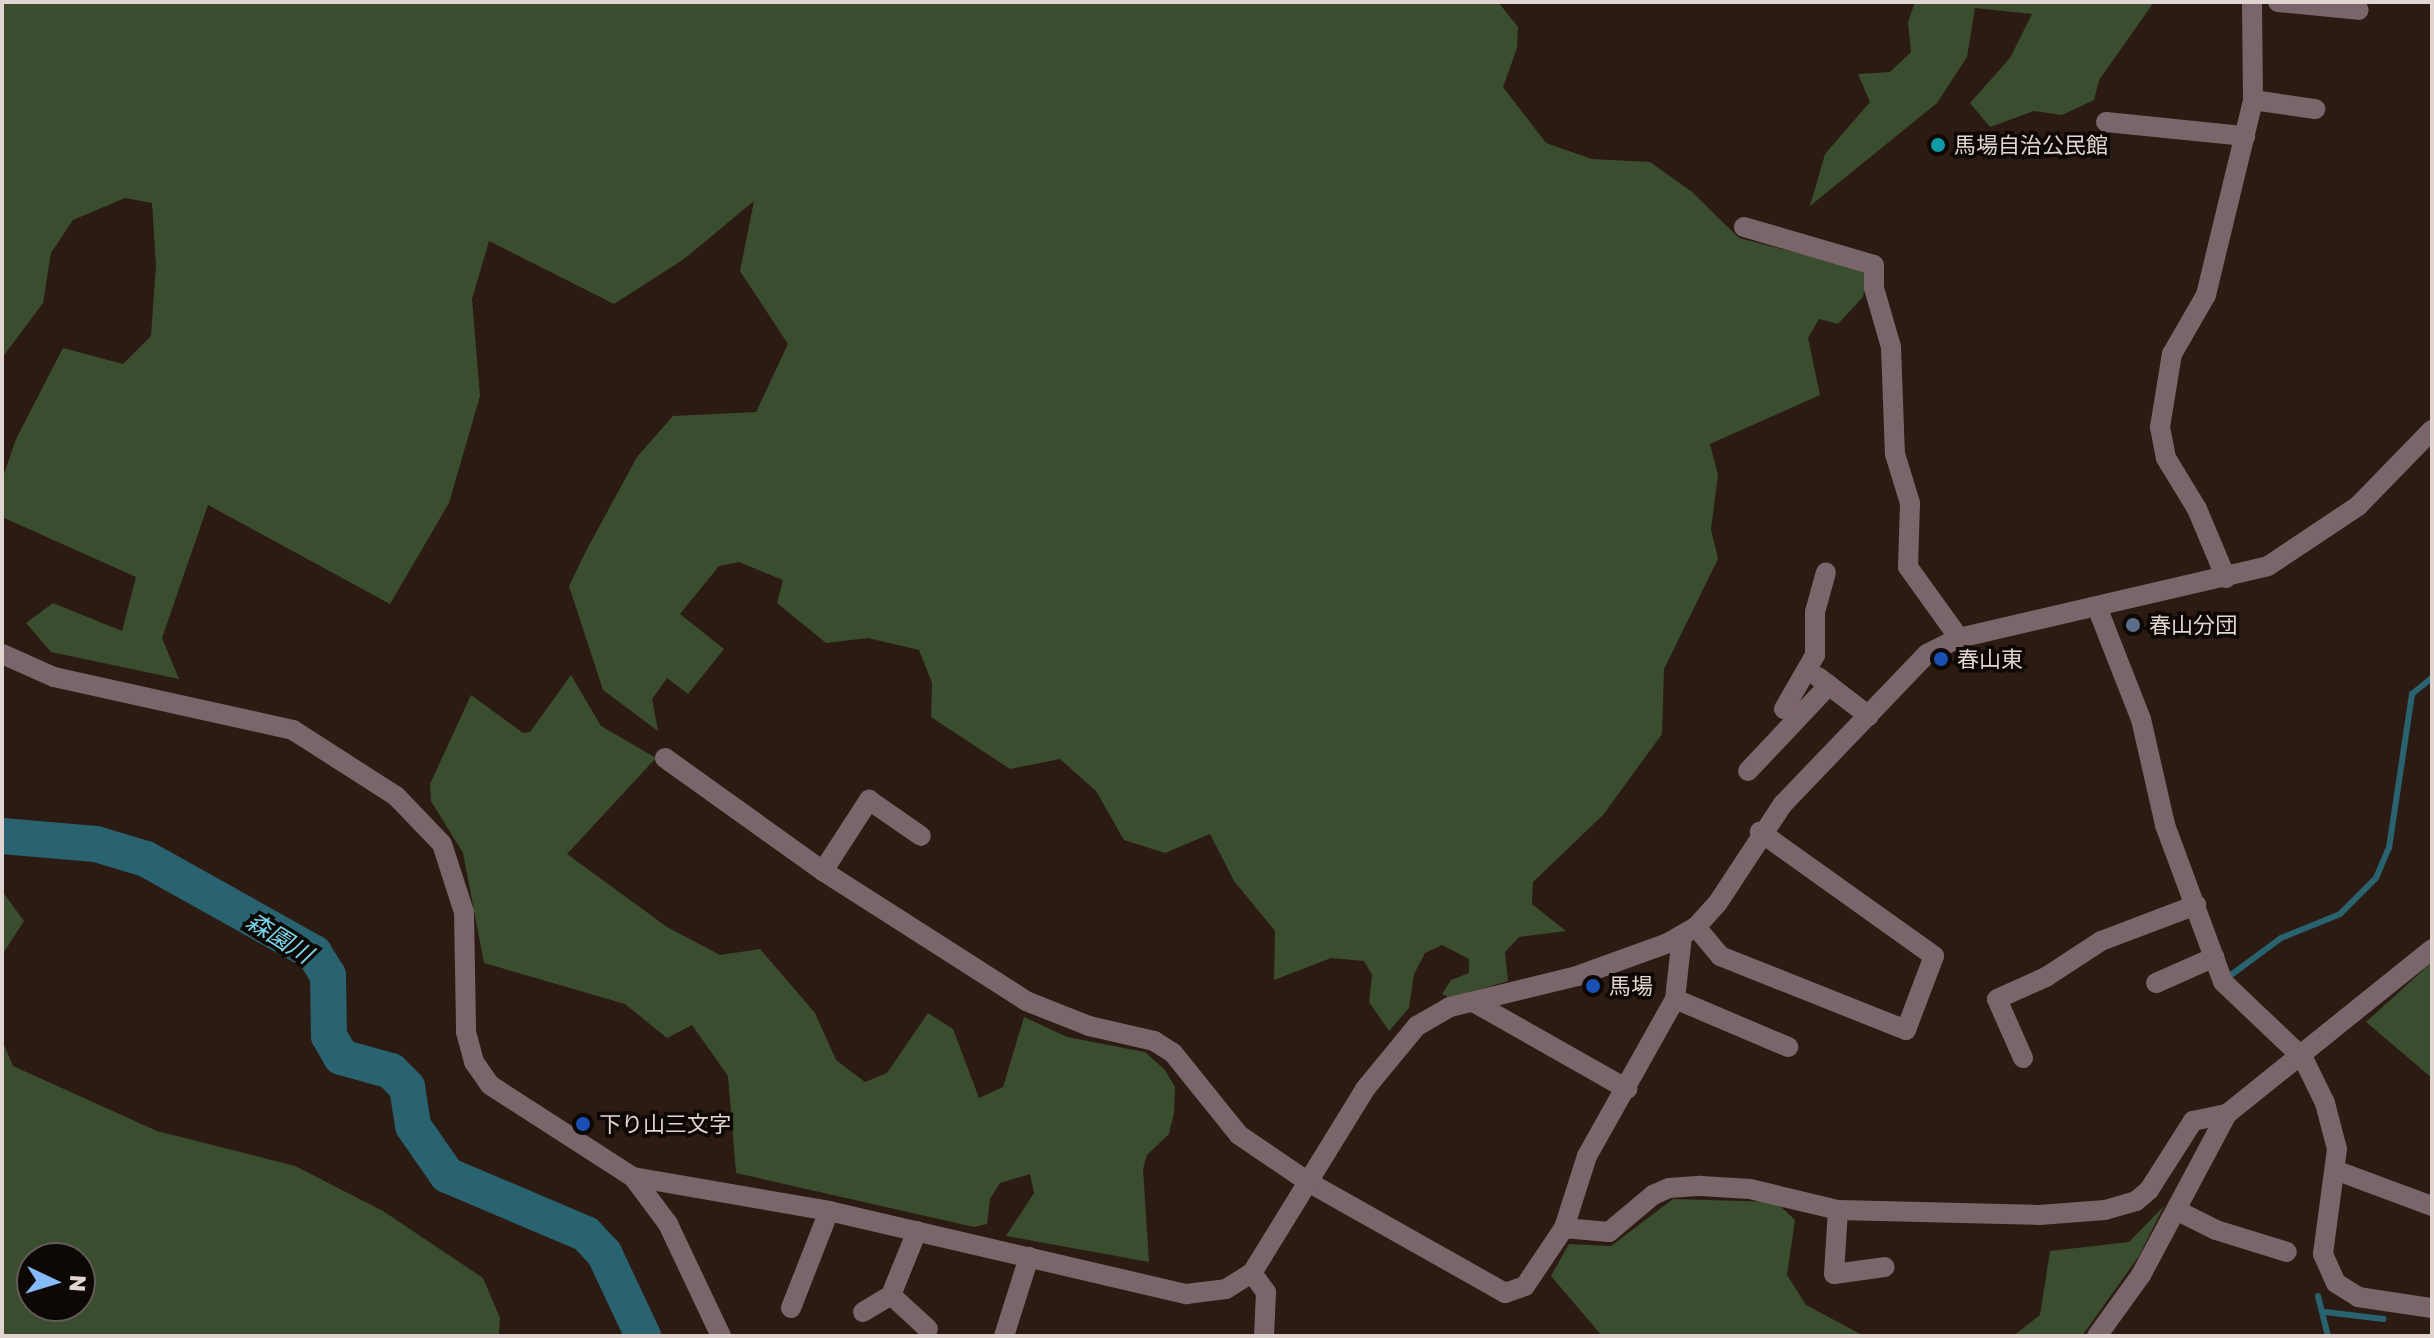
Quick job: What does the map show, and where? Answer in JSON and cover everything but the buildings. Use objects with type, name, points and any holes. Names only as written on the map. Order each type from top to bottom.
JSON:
[{"type":"street","points":[[2226,578],[2197,509],[2166,458],[2160,427],[2172,354],[2206,295],[2253,100],[2252,2]]},
{"type":"street","points":[[2278,2],[2359,10]]},
{"type":"street","points":[[2253,100],[2315,109]]},
{"type":"street","points":[[2106,122],[2245,136]]},
{"type":"street","points":[[1744,227],[1874,265],[1874,288],[1891,347],[1895,454],[1910,503],[1908,567],[1959,638]]},
{"type":"street","points":[[633,1177],[829,1211],[1186,1294],[1226,1289],[1252,1273],[1365,1089],[1417,1026],[1450,1007],[1577,976],[1689,932],[1717,904],[1760,832],[1911,668],[1959,638],[2268,566],[2325,532],[2386,480],[2432,430]]},
{"type":"street","points":[[1784,709],[1815,655],[1815,612],[1826,572]]},
{"type":"street","points":[[2097,607],[2141,719],[2165,825],[2223,982],[2303,1058],[2325,1103],[2337,1149],[2323,1254],[2336,1283],[2358,1297],[2432,1308]]},
{"type":"street","points":[[2,654],[54,677],[293,730],[396,796],[442,844],[464,912],[466,1032],[474,1062],[490,1085],[633,1177],[668,1224],[721,1336]]},
{"type":"street","points":[[1807,668],[1869,716]]},
{"type":"street","points":[[1748,771],[1829,685]]},
{"type":"street","points":[[665,758],[823,871],[1026,1001],[1089,1026],[1154,1041],[1173,1053],[1239,1135],[1310,1183],[1505,1293],[1525,1286],[1564,1228],[1587,1156],[1675,999],[1689,932]]},
{"type":"street","points":[[823,871],[869,800],[921,836]]},
{"type":"street","points":[[1689,932],[1720,956],[1906,1030],[1934,956],[1760,832]]},
{"type":"street","points":[[2023,1058],[1997,999],[2046,977],[2101,941],[2196,905]]},
{"type":"street","points":[[2097,1336],[2141,1275],[2178,1211],[2208,1141],[2227,1114],[2303,1058],[2432,949]]},
{"type":"street","points":[[2156,983],[2215,957]]},
{"type":"street","points":[[1675,999],[1788,1047]]},
{"type":"street","points":[[1475,1003],[1627,1089]]},
{"type":"street","points":[[1564,1228],[1609,1232],[1669,1188],[1750,1189],[1838,1210],[2039,1215],[2105,1210],[2136,1201],[2149,1190],[2193,1121],[2227,1114]]},
{"type":"street","points":[[2335,1170],[2432,1206]]},
{"type":"street","points":[[1838,1210],[1834,1274],[1885,1267]]},
{"type":"street","points":[[791,1308],[829,1211]]},
{"type":"street","points":[[2178,1211],[2216,1230],[2287,1252]]},
{"type":"street","points":[[863,1312],[891,1295],[917,1231]]},
{"type":"street","points":[[1004,1336],[1029,1257]]},
{"type":"street","points":[[1252,1273],[1266,1292],[1264,1336]]},
{"type":"street","points":[[891,1295],[928,1329]]},
{"type":"green space","points":[[2,2],[1498,2],[1518,27],[1517,48],[1503,87],[1546,143],[1592,159],[1650,162],[1692,192],[1739,238],[1868,271],[1863,297],[1838,324],[1819,319],[1808,338],[1820,395],[1710,444],[1718,475],[1711,529],[1718,559],[1664,669],[1662,734],[1603,815],[1533,882],[1532,904],[1566,931],[1519,937],[1505,952],[1508,981],[1450,998],[1442,994],[1451,980],[1469,973],[1469,959],[1442,945],[1425,953],[1414,974],[1409,1008],[1389,1031],[1369,1002],[1372,975],[1364,961],[1331,958],[1274,980],[1275,931],[1234,881],[1210,834],[1165,853],[1124,840],[1096,791],[1060,759],[1010,769],[931,717],[932,683],[919,650],[868,638],[826,643],[777,603],[783,580],[739,562],[719,566],[680,614],[724,649],[688,694],[667,678],[652,699],[658,731],[603,690],[569,586],[587,549],[637,457],[673,416],[756,412],[788,344],[740,271],[754,201],[684,259],[614,304],[489,241],[472,299],[480,396],[449,503],[390,604],[208,505],[162,638],[179,679],[51,652],[26,623],[53,603],[122,631],[136,577],[2,517],[2,480],[16,439],[63,348],[123,364],[151,336],[156,265],[152,203],[125,198],[73,220],[51,253],[43,303],[2,358]]},
{"type":"green space","points":[[1915,2],[2154,2],[2099,80],[2094,100],[2062,115],[2034,111],[1990,127],[1970,103],[2010,58],[2032,14],[1975,8],[1967,57],[1937,103],[1810,206],[1825,154],[1870,102],[1858,74],[1890,72],[1911,52],[1908,22]]},
{"type":"green space","points":[[571,675],[601,726],[656,758],[567,854],[667,927],[720,955],[760,949],[815,1013],[836,1060],[865,1082],[887,1073],[928,1013],[953,1029],[979,1098],[1003,1087],[1024,1017],[1067,1037],[1145,1052],[1165,1070],[1175,1087],[1174,1113],[1169,1134],[1147,1155],[1143,1169],[1149,1262],[1006,1236],[1034,1193],[1030,1174],[1000,1183],[990,1199],[987,1224],[974,1227],[736,1173],[728,1076],[692,1025],[667,1038],[625,1004],[484,963],[463,853],[431,801],[430,784],[471,695],[523,733],[530,732]]},
{"type":"green space","points":[[2,891],[24,921],[2,955]]},
{"type":"green space","points":[[2432,962],[2432,1078],[2366,1022]]},
{"type":"green space","points":[[2,1040],[13,1066],[157,1131],[295,1166],[383,1211],[483,1278],[500,1318],[499,1336],[2,1336]]},
{"type":"green space","points":[[1673,1199],[1776,1202],[1795,1220],[1787,1275],[1806,1305],[1864,1336],[1602,1336],[1551,1276],[1569,1244],[1611,1246]]},
{"type":"green space","points":[[2164,1206],[2139,1256],[2082,1336],[2013,1336],[2040,1315],[2050,1251],[2129,1242]]},
{"type":"waterway","points":[[2231,975],[2281,938],[2340,914],[2376,878],[2389,848],[2412,694],[2432,678]]},
{"type":"waterway","name":"森園川","points":[[2,836],[96,844],[146,859],[314,953],[328,975],[329,1036],[341,1057],[391,1071],[407,1087],[413,1126],[447,1175],[586,1234],[604,1253],[643,1336]]},
{"type":"waterway","points":[[2318,1296],[2328,1336]]},
{"type":"waterway","points":[[2325,1312],[2384,1319]]},
{"type":"place","name":"馬場自治公民館","points":[[1938,145]]},
{"type":"place","name":"春山分団","points":[[2133,625]]},
{"type":"place","name":"春山東","points":[[1941,659]]},
{"type":"place","name":"馬場","points":[[1593,986]]},
{"type":"place","name":"下り山三文字","points":[[583,1124]]}]
